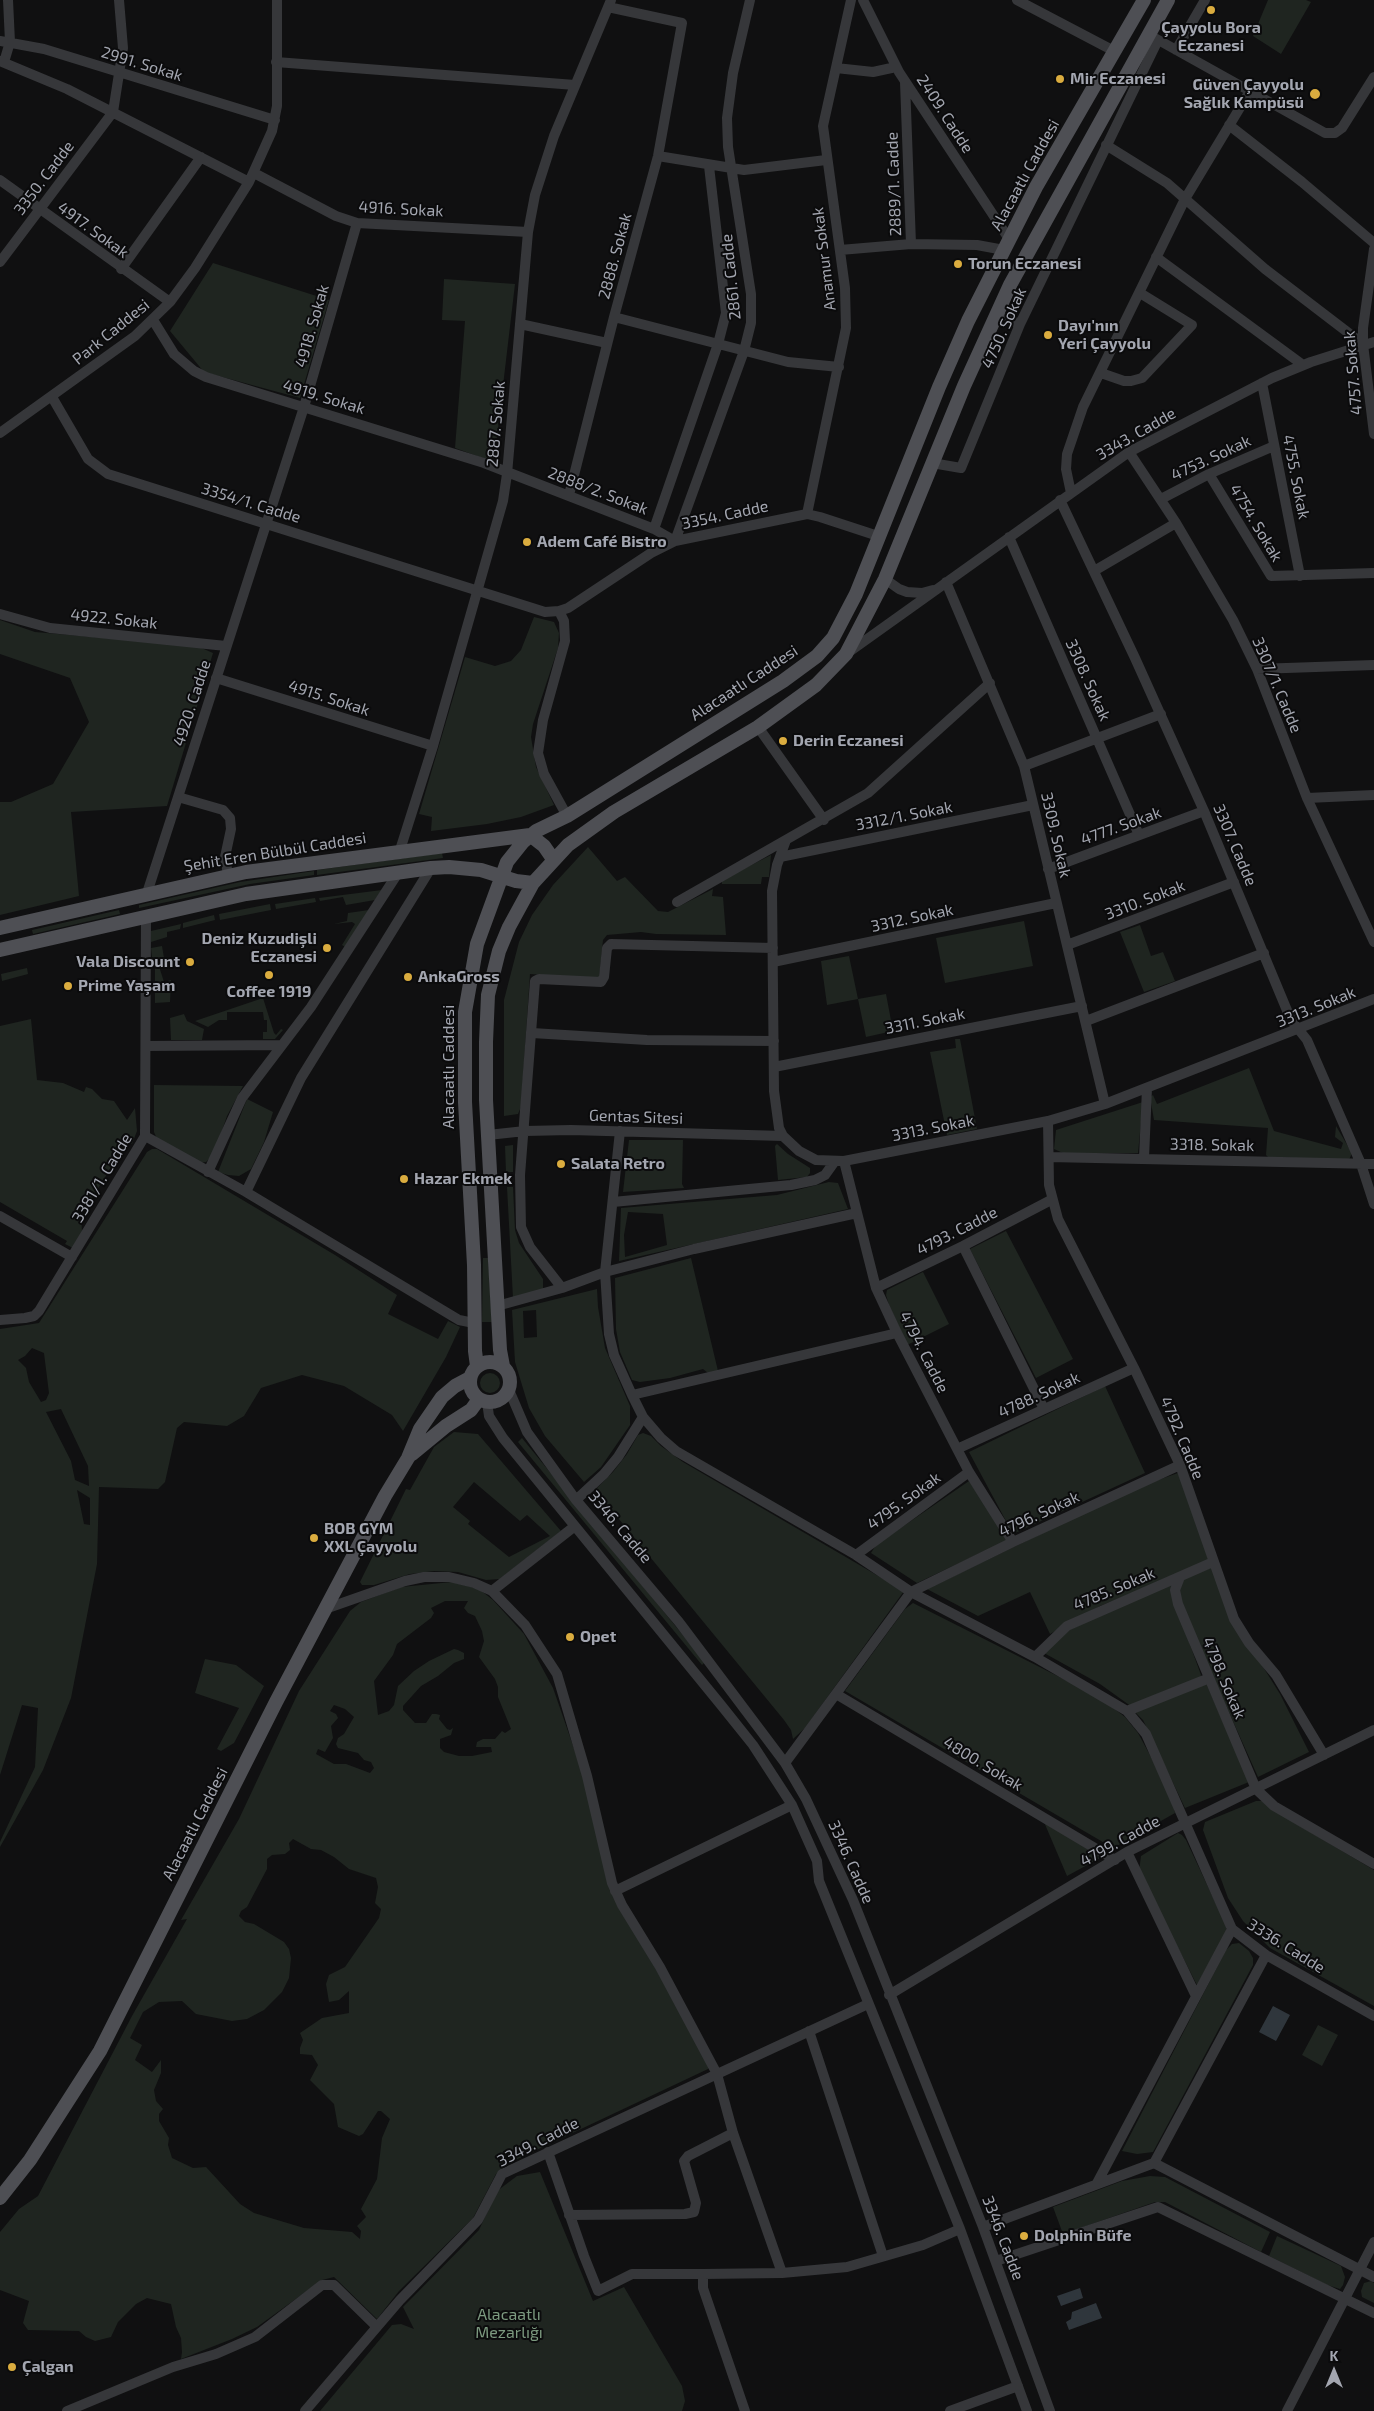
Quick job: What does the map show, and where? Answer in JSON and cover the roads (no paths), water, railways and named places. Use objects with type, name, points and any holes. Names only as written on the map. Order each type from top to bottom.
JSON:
[{"type":"main road","name":"Alacaatlı Caddesi","points":[[0,2198],[30,2160],[100,2051],[325,1609],[385,1496],[408,1458],[420,1429],[430,1412],[455,1386],[474,1372],[474,1264],[465,1102],[465,1012],[477,944],[501,875],[513,852],[530,835],[567,816],[771,689],[817,656],[833,638],[845,617],[946,371],[1006,244],[1144,0]]},
{"type":"main road","points":[[502,1366],[490,1362],[474,1372],[470,1388],[483,1401],[498,1401],[509,1390],[509,1376],[502,1366],[497,1306],[486,1061],[488,995],[499,951],[533,883],[553,859],[581,835],[614,812],[758,727],[816,685],[846,654],[885,579],[932,463],[1010,285],[1152,37],[1168,0]]},
{"type":"main road","points":[[530,835],[544,846],[553,859]]},
{"type":"main road","name":"Şehit Eren Bülbül Caddesi","points":[[3,927],[228,875],[400,850],[530,835]]},
{"type":"main road","points":[[3,927],[6,949],[246,894],[431,868],[464,868],[501,875],[516,881],[533,883]]},
{"type":"main road","name":"Alacaatlı Caddesi","points":[[408,1458],[432,1437],[483,1401]]},
{"type":"street","points":[[2,62],[8,0]]},
{"type":"street","points":[[113,112],[120,73],[123,39],[119,0]]},
{"type":"street","points":[[275,120],[277,0]]},
{"type":"street","name":"2861. Cadde","points":[[675,542],[744,351],[752,323],[752,308],[727,130],[727,105],[750,0]]},
{"type":"street","name":"Anamur Sokak","points":[[807,514],[839,367],[847,316],[840,250],[823,138],[824,114],[851,0]]},
{"type":"street","name":"2409. Cadde","points":[[863,0],[896,67],[1006,244]]},
{"type":"street","points":[[1017,0],[1114,51]]},
{"type":"street","points":[[1176,50],[1205,0]]},
{"type":"street","name":"2888. Sokak","points":[[569,495],[607,343],[658,156],[682,24],[609,3]]},
{"type":"street","name":"2887. Sokak","points":[[400,850],[478,591],[500,511],[507,474],[528,232],[540,177],[609,3]]},
{"type":"street","points":[[1152,37],[1325,133],[1335,133],[1342,128],[1374,78]]},
{"type":"street","name":"4750. Sokak","points":[[932,463],[961,468],[1020,324],[1106,145],[1152,37]]},
{"type":"street","name":"2991. Sokak","points":[[5,41],[44,49],[275,120]]},
{"type":"street","name":"4916. Sokak","points":[[2,62],[67,89],[201,157],[252,177],[336,216],[357,223],[528,232]]},
{"type":"street","points":[[276,62],[575,85]]},
{"type":"street","points":[[836,68],[873,72],[896,67]]},
{"type":"street","name":"2889/1. Cadde","points":[[840,250],[911,244],[905,81]]},
{"type":"street","points":[[1071,493],[1066,469],[1067,454],[1083,407],[1185,200],[1250,91]]},
{"type":"street","name":"3350. Cadde","points":[[0,262],[113,112]]},
{"type":"street","name":"Park Caddesi","points":[[0,433],[135,336],[170,302],[195,268],[252,177],[275,120]]},
{"type":"street","points":[[1230,126],[1302,182],[1374,242]]},
{"type":"street","points":[[1106,145],[1168,183],[1265,269],[1363,344]]},
{"type":"street","points":[[658,156],[732,170],[763,169],[826,160]]},
{"type":"street","points":[[121,269],[201,157]]},
{"type":"street","name":"2861. Cadde","points":[[654,529],[718,344],[725,306],[709,166]]},
{"type":"street","name":"4917. Sokak","points":[[0,180],[121,269],[170,302]]},
{"type":"street","name":"4918. Sokak","points":[[265,522],[304,407],[357,223]]},
{"type":"street","points":[[911,244],[1006,244]]},
{"type":"street","name":"4757. Sokak","points":[[1374,249],[1366,292],[1363,344],[1374,434]]},
{"type":"street","points":[[1156,257],[1303,365]]},
{"type":"street","points":[[1101,373],[1124,381],[1142,378],[1192,325],[1140,293]]},
{"type":"street","points":[[996,315],[1020,324]]},
{"type":"street","points":[[614,317],[802,364],[839,367]]},
{"type":"street","name":"4919. Sokak","points":[[153,320],[174,354],[194,371],[206,377],[484,463],[507,474]]},
{"type":"street","points":[[520,324],[607,343]]},
{"type":"street","name":"3343. Cadde","points":[[846,654],[1129,452],[1262,383],[1303,365],[1374,342]]},
{"type":"street","name":"4755. Sokak","points":[[1262,383],[1300,576]]},
{"type":"street","name":"3354/1. Cadde","points":[[52,397],[88,460],[102,471],[120,479],[265,522],[478,591]]},
{"type":"street","name":"4753. Sokak","points":[[1161,498],[1209,474],[1274,446]]},
{"type":"street","name":"3307/1. Cadde","points":[[1129,452],[1161,498],[1233,620],[1257,669],[1307,798],[1374,942]]},
{"type":"street","name":"2888/2. Sokak","points":[[507,474],[569,495],[654,529],[675,542]]},
{"type":"street","name":"4754. Sokak","points":[[1209,474],[1271,576],[1374,573]]},
{"type":"street","name":"3307. Cadde","points":[[1060,500],[1204,811],[1291,1020],[1306,1040],[1360,1164],[1374,1204]]},
{"type":"street","name":"3354. Cadde","points":[[559,611],[656,550],[675,542],[807,514],[820,516],[878,536]]},
{"type":"street","name":"4920. Cadde","points":[[147,893],[265,522]]},
{"type":"street","points":[[1094,571],[1176,523]]},
{"type":"street","name":"3308. Sokak","points":[[1009,537],[1139,835]]},
{"type":"street","name":"3343. Cadde","points":[[885,579],[907,592],[922,593],[934,590]]},
{"type":"street","name":"3309. Sokak","points":[[946,582],[1024,766],[1105,1104]]},
{"type":"street","points":[[478,591],[544,612],[559,611],[564,621],[565,641],[543,720],[538,753],[544,774],[567,816]]},
{"type":"street","name":"4922. Sokak","points":[[0,614],[50,628],[226,646]]},
{"type":"street","points":[[1257,669],[1374,665]]},
{"type":"street","name":"4915. Sokak","points":[[216,678],[432,746]]},
{"type":"street","points":[[677,902],[824,820],[868,793],[990,682]]},
{"type":"street","points":[[1024,766],[1160,714]]},
{"type":"street","points":[[758,727],[824,820]]},
{"type":"street","points":[[1307,798],[1374,795]]},
{"type":"street","points":[[178,796],[223,810],[230,818],[231,829],[225,857],[228,875]]},
{"type":"street","name":"3312/1. Sokak","points":[[780,857],[1033,805]]},
{"type":"street","name":"4777. Sokak","points":[[1048,869],[1204,811]]},
{"type":"street","points":[[784,1136],[779,1128],[774,1066],[772,891],[786,840]]},
{"type":"street","points":[[246,1192],[301,1078],[431,868]]},
{"type":"street","points":[[208,1172],[242,1098],[311,1007],[398,872]]},
{"type":"street","name":"3310. Sokak","points":[[1067,945],[1234,882]]},
{"type":"street","name":"3312. Sokak","points":[[773,962],[1056,902]]},
{"type":"street","name":"3381/1. Cadde","points":[[0,1320],[34,1316],[44,1306],[145,1136],[146,917]]},
{"type":"street","points":[[562,1288],[530,1247],[521,1228],[520,1175],[525,1130],[535,981],[539,979],[601,982],[604,977],[609,944],[773,948]]},
{"type":"street","points":[[1086,1021],[1264,953]]},
{"type":"street","name":"3313. Sokak","points":[[784,1136],[799,1151],[816,1160],[840,1161],[1048,1121],[1105,1104],[1299,1030],[1374,999]]},
{"type":"street","name":"3311. Sokak","points":[[774,1066],[1082,1006]]},
{"type":"street","points":[[532,1033],[647,1040],[774,1041]]},
{"type":"street","points":[[146,1046],[282,1045]]},
{"type":"street","points":[[1144,1158],[1147,1088]]},
{"type":"street","name":"4792. Cadde","points":[[1048,1121],[1051,1200],[1058,1219],[1134,1368],[1180,1466],[1234,1619],[1249,1643],[1276,1675],[1324,1755]]},
{"type":"street","name":"Gentas Sitesi","points":[[488,1135],[525,1130],[784,1136]]},
{"type":"street","points":[[620,1131],[605,1272],[610,1334],[614,1355],[632,1395],[643,1417],[660,1438],[676,1451],[856,1555],[912,1592],[1035,1657],[1127,1711],[1208,1679]]},
{"type":"street","points":[[145,1136],[246,1192],[459,1320],[474,1323]]},
{"type":"street","name":"3318. Sokak","points":[[1049,1157],[1374,1164]]},
{"type":"street","points":[[613,1202],[791,1185],[820,1178],[840,1161]]},
{"type":"street","name":"4794. Cadde","points":[[840,1161],[857,1213],[876,1288],[897,1334],[969,1472],[1013,1542]]},
{"type":"street","name":"4793. Cadde","points":[[876,1288],[964,1246],[1051,1200]]},
{"type":"street","points":[[497,1306],[562,1288],[605,1272],[694,1249],[857,1213]]},
{"type":"street","points":[[0,1216],[72,1257]]},
{"type":"street","points":[[964,1246],[1044,1409]]},
{"type":"street","points":[[632,1395],[897,1334]]},
{"type":"street","name":"4788. Sokak","points":[[957,1449],[1134,1368]]},
{"type":"street","name":"3346. Cadde","points":[[509,1390],[526,1432],[576,1500],[679,1622],[785,1763],[806,1799],[840,1872],[983,2227],[1050,2411]]},
{"type":"street","name":"3346. Cadde","points":[[483,1401],[489,1416],[503,1438],[753,1745],[792,1805],[817,1862],[819,1881],[960,2229],[1028,2411]]},
{"type":"street","points":[[576,1500],[604,1474],[618,1457],[643,1417]]},
{"type":"street","name":"4796. Sokak","points":[[912,1592],[1013,1542],[1180,1466]]},
{"type":"street","name":"4795. Sokak","points":[[856,1555],[969,1472]]},
{"type":"street","points":[[492,1591],[575,1526]]},
{"type":"street","name":"4785. Sokak","points":[[1035,1657],[1067,1626],[1213,1562]]},
{"type":"street","points":[[325,1609],[388,1586],[424,1577],[448,1577],[474,1583],[492,1591],[525,1625],[557,1674],[587,1776],[615,1891],[660,1967],[717,2074],[733,2133],[782,2273]]},
{"type":"street","name":"4798. Sokak","points":[[1180,1577],[1175,1590],[1175,1596],[1208,1679],[1256,1789]]},
{"type":"street","points":[[785,1763],[912,1592]]},
{"type":"street","name":"4800. Sokak","points":[[836,1694],[1115,1860]]},
{"type":"street","name":"3336. Cadde","points":[[1127,1711],[1146,1734],[1232,1929],[1266,1955],[1374,2016]]},
{"type":"street","name":"4799. Cadde","points":[[889,1995],[1127,1852],[1374,1730]]},
{"type":"street","points":[[1256,1789],[1274,1806],[1374,1864]]},
{"type":"street","points":[[615,1891],[792,1805]]},
{"type":"street","points":[[1127,1852],[1196,1996]]},
{"type":"street","points":[[1097,2184],[1232,1929]]},
{"type":"street","points":[[983,2227],[1154,2163],[1266,1955]]},
{"type":"street","name":"3349. Cadde","points":[[305,2411],[377,2327],[478,2220],[502,2174],[868,2004]]},
{"type":"street","points":[[809,2031],[883,2256]]},
{"type":"street","points":[[569,2215],[685,2214],[694,2212],[696,2204],[684,2161],[688,2156],[733,2133]]},
{"type":"street","points":[[548,2152],[569,2215],[598,2291],[632,2274],[782,2273],[847,2267],[923,2245],[960,2229]]},
{"type":"street","points":[[1154,2163],[1374,2277]]},
{"type":"street","points":[[996,2260],[1158,2207],[1374,2313]]},
{"type":"street","points":[[1288,2411],[1374,2242]]},
{"type":"street","points":[[702,2274],[702,2288],[745,2411]]},
{"type":"street","points":[[67,2411],[173,2367],[216,2354],[254,2337],[322,2285],[334,2285],[377,2327]]},
{"type":"street","points":[[950,2411],[1018,2386]]},
{"type":"place","name":"Çayyolu Bora Eczanesi","points":[[1211,10]]},
{"type":"place","name":"Mir Eczanesi","points":[[1060,79]]},
{"type":"place","name":"Güven Çayyolu Sağlık Kampüsü","points":[[1315,94]]},
{"type":"place","name":"Torun Eczanesi","points":[[958,264]]},
{"type":"place","name":"Dayı'nın Yeri Çayyolu","points":[[1048,335]]},
{"type":"place","name":"Adem Café Bistro","points":[[527,542]]},
{"type":"place","name":"Derin Eczanesi","points":[[783,741]]},
{"type":"place","name":"Deniz Kuzudişli Eczanesi","points":[[327,948]]},
{"type":"place","name":"Vala Discount","points":[[190,962]]},
{"type":"place","name":"Coffee 1919","points":[[269,975]]},
{"type":"place","name":"AnkaGross","points":[[408,977]]},
{"type":"place","name":"Prime Yaşam","points":[[68,986]]},
{"type":"place","name":"Salata Retro","points":[[561,1164]]},
{"type":"place","name":"Hazar Ekmek","points":[[404,1179]]},
{"type":"place","name":"BOB GYM XXL Çayyolu","points":[[314,1538]]},
{"type":"place","name":"Opet","points":[[570,1637]]},
{"type":"place","name":"Dolphin Büfe","points":[[1024,2236]]},
{"type":"place","name":"Çalgan","points":[[12,2367]]},
{"type":"park label","name":"Alacaatlı Mezarlığı","points":[[509,2324]]}]
